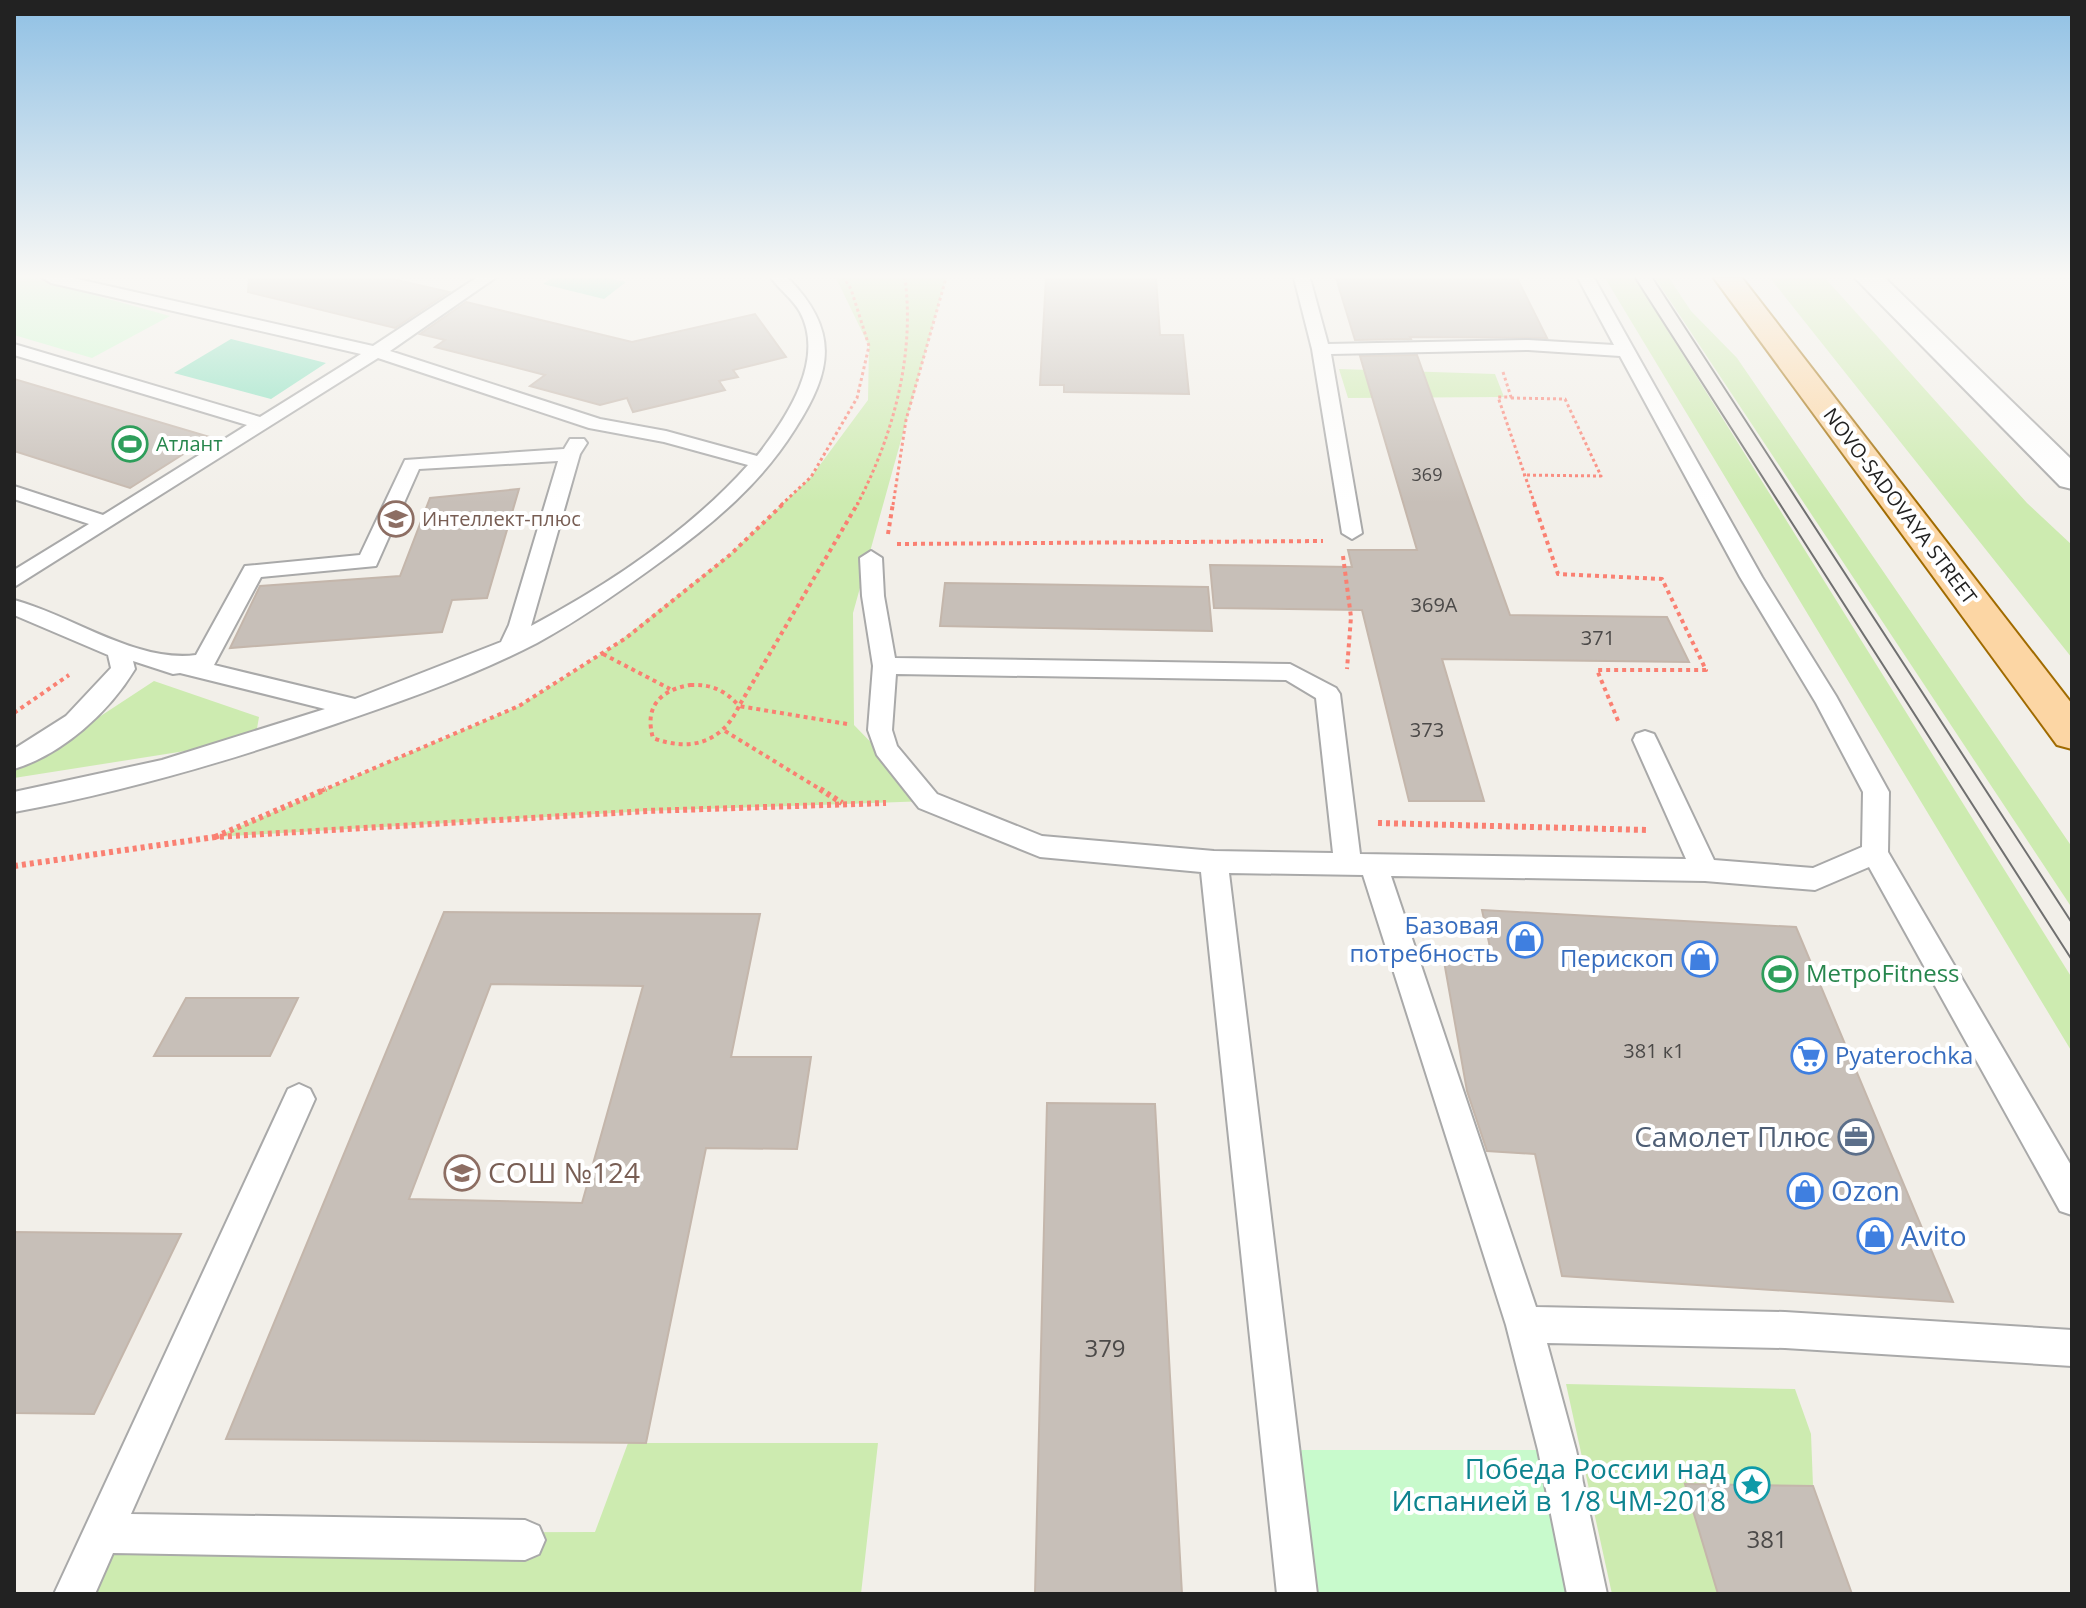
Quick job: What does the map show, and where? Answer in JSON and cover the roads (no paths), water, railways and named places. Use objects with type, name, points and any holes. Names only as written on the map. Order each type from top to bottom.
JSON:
[{"type":"main road","name":"NOVO-SADOVAYA STREET","points":[[1785,353],[2072,734]]},
{"type":"street","points":[[1945,353],[2072,479]]},
{"type":"lane","points":[[27,353],[264,424]]},
{"type":"lane","points":[[14,580],[374,353]]},
{"type":"lane","points":[[379,353],[596,424],[666,437],[762,463]]},
{"type":"lane","points":[[14,802],[106,786],[232,750],[355,708],[510,646],[599,597],[682,537],[762,463],[797,412],[815,353]]},
{"type":"lane","points":[[1322,353],[1352,533]]},
{"type":"lane","points":[[1627,353],[1751,577],[1827,702],[1876,792],[1875,853],[2072,1199]]},
{"type":"lane","points":[[510,646],[520,625],[570,454],[596,424]]},
{"type":"lane","points":[[173,666],[204,662],[253,571],[368,561],[412,464],[570,454]]},
{"type":"lane","points":[[14,492],[105,522]]},
{"type":"lane","points":[[871,558],[873,596],[885,666],[880,730],[886,749],[928,801],[1040,846],[1214,862],[1705,870],[1815,879],[1875,853]]},
{"type":"lane","points":[[14,607],[119,650],[173,666],[355,708]]},
{"type":"lane","points":[[14,760],[39,749],[102,698],[123,669],[119,650]]},
{"type":"lane","points":[[885,666],[1290,672],[1328,694],[1361,866],[1524,1325],[1557,1450],[1587,1594]]},
{"type":"lane","points":[[1633,734],[1705,870]]},
{"type":"lane","points":[[1214,862],[1297,1594]]},
{"type":"lane","points":[[74,1594],[299,1099]]},
{"type":"lane","points":[[1524,1325],[1785,1330],[2072,1348]]},
{"type":"lane","points":[[102,1533],[525,1540]]},
{"type":"tram line","points":[[1683,353],[2072,960]]},
{"type":"tram line","points":[[1702,353],[2072,923]]},
{"type":"place","name":"Атлант","points":[[130,444]]},
{"type":"place","name":"Интеллект-плюс","points":[[396,519]]},
{"type":"place","name":"Базовая потребность","points":[[1525,940]]},
{"type":"place","name":"Перископ","points":[[1700,959]]},
{"type":"place","name":"МетроFitness","points":[[1780,974]]},
{"type":"place","name":"Pyaterochka","points":[[1809,1056]]},
{"type":"place","name":"Самолет Плюс","points":[[1856,1137]]},
{"type":"place","name":"СОШ №124","points":[[462,1173]]},
{"type":"place","name":"Ozon","points":[[1805,1191]]},
{"type":"place","name":"Avito","points":[[1875,1236]]},
{"type":"place","name":"Победа России над Испанией в 1/8 ЧМ-2018","points":[[1752,1485]]}]
